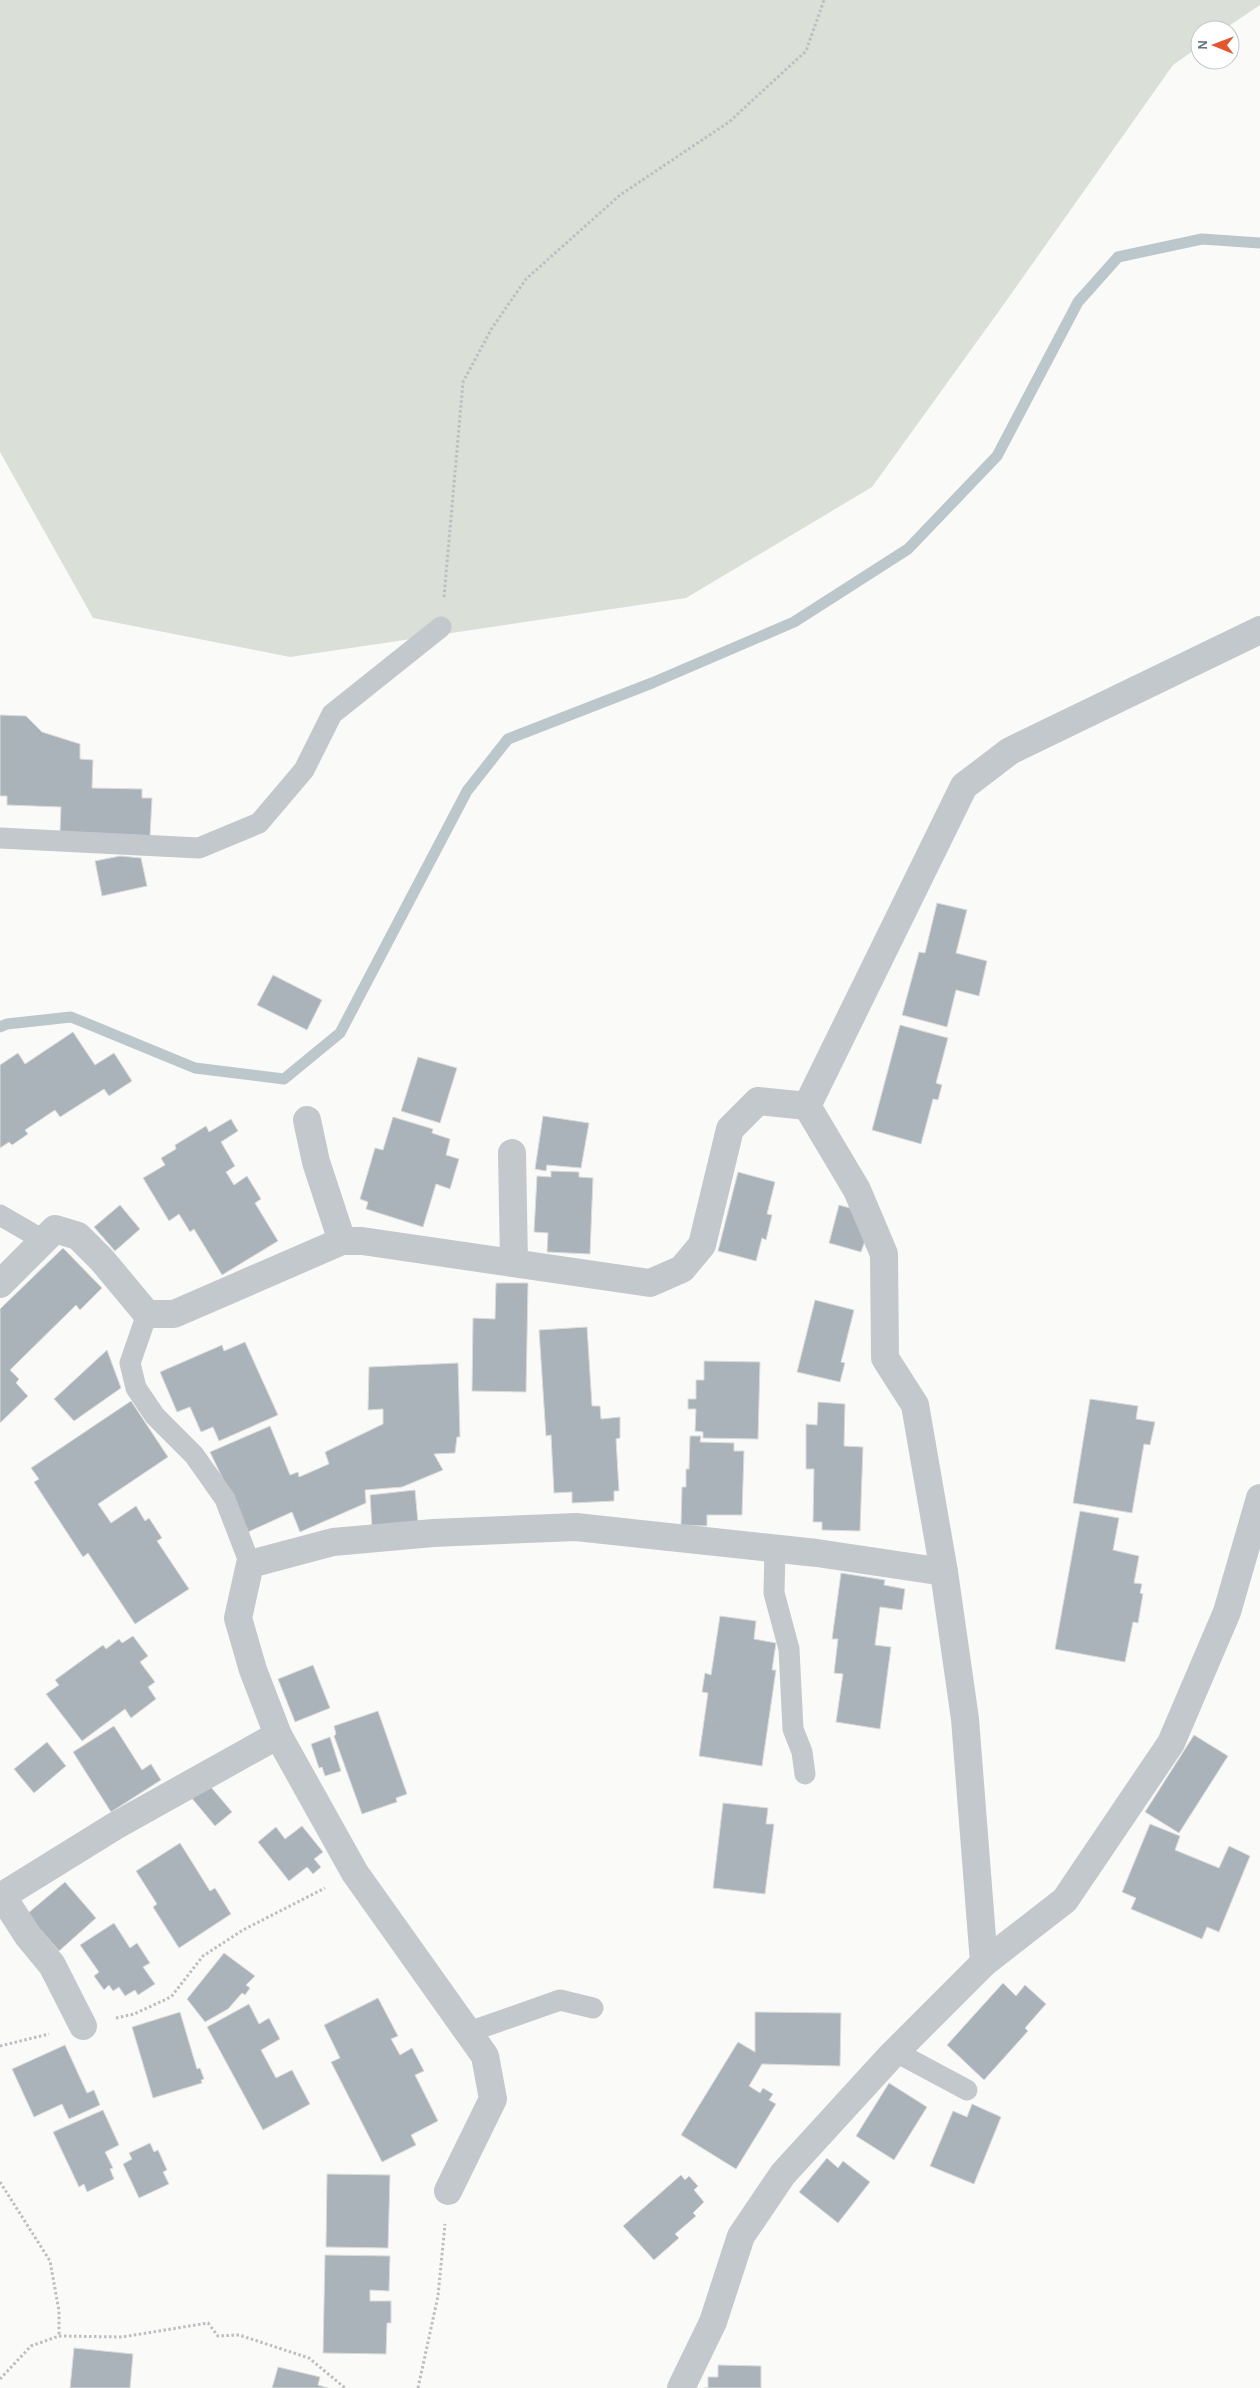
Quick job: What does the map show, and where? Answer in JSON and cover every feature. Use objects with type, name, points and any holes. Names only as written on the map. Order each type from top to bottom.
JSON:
[{"type":"street","points":[[807,1106],[964,786],[1010,751],[1260,630]]},
{"type":"street","points":[[0,1284],[55,1229],[78,1236],[102,1260],[146,1314],[174,1314],[342,1241],[362,1241],[650,1283],[682,1269],[702,1245],[730,1129],[758,1101],[807,1106]]},
{"type":"street","points":[[807,1106],[858,1190],[884,1254],[885,1358],[915,1405],[944,1572],[964,1719],[984,1963]]},
{"type":"street","points":[[307,1120],[316,1162],[342,1241]]},
{"type":"street","points":[[512,1153],[514,1263]]},
{"type":"street","points":[[681,2388],[713,2322],[741,2236],[783,2174],[896,2052],[984,1963],[1065,1900],[1171,1743],[1227,1612],[1260,1498]]},
{"type":"street","points":[[448,2191],[493,2099],[485,2056],[355,1873],[278,1735],[254,1670],[238,1618],[250,1564],[333,1542],[433,1532],[576,1527],[775,1548],[944,1572]]},
{"type":"street","points":[[83,2026],[52,1965],[28,1936],[1,1895],[115,1826],[278,1735]]},
{"type":"lane","points":[[0,838],[198,848],[259,823],[304,770],[332,714],[441,627]]},
{"type":"lane","points":[[0,1215],[43,1240]]},
{"type":"lane","points":[[146,1314],[130,1363],[136,1388],[155,1416],[194,1455],[225,1499],[250,1564]]},
{"type":"lane","points":[[775,1548],[774,1593],[789,1649],[793,1729],[802,1752],[805,1774]]},
{"type":"lane","points":[[469,2032],[560,2000],[593,2008]]},
{"type":"lane","points":[[896,2052],[967,2090]]},
{"type":"path","points":[[441,627],[463,382],[492,328],[526,279],[620,195],[729,122],[806,51],[824,0]]},
{"type":"path","points":[[0,2046],[134,2014],[171,1997],[203,1956],[243,1930],[355,1873]]},
{"type":"path","points":[[0,2182],[50,2261],[59,2311],[59,2336]]},
{"type":"path","points":[[418,2388],[438,2296],[448,2191]]},
{"type":"path","points":[[0,2379],[31,2346],[59,2336],[122,2337],[208,2323],[218,2336],[239,2335],[310,2358],[345,2388]]},
{"type":"shaded area","points":[[0,0],[1260,0],[1260,5],[1238,20],[1190,20],[1190,53],[1173,65],[872,487],[686,598],[290,657],[93,618],[0,452]]},
{"type":"building","points":[[0,715],[26,716],[42,732],[80,744],[80,759],[93,760],[92,788],[142,789],[142,798],[152,798],[150,836],[60,832],[61,807],[7,805],[7,796],[0,796]]},
{"type":"building","points":[[120,856],[141,858],[147,886],[102,896],[95,861]]},
{"type":"building","points":[[937,903],[967,910],[956,953],[987,961],[979,996],[956,990],[947,1027],[902,1015],[919,952],[925,953]]},
{"type":"building","points":[[273,975],[322,1000],[307,1030],[257,1005]]},
{"type":"building","points":[[900,1025],[948,1038],[936,1083],[942,1085],[938,1100],[933,1099],[921,1144],[872,1130]]},
{"type":"building","points":[[73,1032],[95,1065],[114,1053],[132,1081],[109,1096],[104,1089],[60,1117],[55,1110],[25,1130],[28,1134],[12,1145],[9,1142],[0,1148],[0,1065],[18,1053],[25,1064]]},
{"type":"building","points":[[418,1057],[457,1068],[440,1123],[401,1111]]},
{"type":"building","points":[[543,1116],[589,1123],[581,1168],[547,1165],[546,1171],[535,1169]]},
{"type":"building","points":[[393,1117],[433,1129],[432,1133],[450,1139],[446,1155],[459,1159],[450,1189],[436,1184],[423,1227],[366,1209],[368,1202],[360,1199],[375,1148],[383,1150]]},
{"type":"building","points":[[231,1119],[238,1131],[221,1142],[235,1166],[226,1172],[234,1185],[247,1176],[261,1199],[255,1203],[278,1241],[222,1275],[194,1229],[190,1232],[179,1214],[169,1221],[143,1178],[165,1165],[161,1158],[176,1149],[175,1145],[206,1126],[209,1132]]},
{"type":"building","points":[[551,1171],[579,1172],[579,1177],[593,1178],[590,1254],[547,1252],[548,1233],[534,1232],[537,1176],[551,1177]]},
{"type":"building","points":[[738,1172],[775,1182],[767,1214],[772,1215],[766,1240],[762,1238],[756,1261],[718,1251]]},
{"type":"building","points":[[120,1205],[140,1229],[115,1251],[94,1227]]},
{"type":"building","points":[[839,1205],[850,1208],[866,1238],[861,1252],[829,1243]]},
{"type":"building","points":[[63,1248],[102,1288],[80,1310],[76,1305],[10,1370],[19,1379],[16,1383],[28,1396],[0,1423],[0,1309]]},
{"type":"building","points":[[496,1283],[528,1283],[526,1392],[472,1391],[473,1318],[495,1319]]},
{"type":"building","points":[[815,1300],[854,1310],[841,1362],[845,1363],[840,1382],[797,1372]]},
{"type":"building","points":[[587,1327],[592,1406],[600,1406],[601,1419],[620,1417],[620,1438],[616,1439],[619,1491],[614,1491],[614,1501],[572,1503],[572,1492],[554,1493],[551,1435],[546,1436],[539,1330]]},
{"type":"building","points":[[245,1342],[278,1415],[219,1441],[213,1427],[201,1432],[190,1407],[177,1412],[160,1372],[222,1345],[224,1351]]},
{"type":"building","points":[[107,1350],[121,1388],[74,1421],[54,1399]]},
{"type":"building","points":[[704,1361],[760,1362],[758,1439],[703,1438],[703,1432],[695,1431],[696,1409],[688,1409],[688,1399],[696,1399],[696,1380],[704,1380]]},
{"type":"building","points":[[458,1363],[460,1437],[457,1437],[455,1453],[434,1454],[443,1470],[402,1487],[365,1490],[366,1503],[300,1532],[292,1512],[248,1532],[210,1452],[270,1426],[290,1475],[298,1472],[299,1477],[329,1464],[325,1452],[383,1424],[383,1409],[368,1410],[369,1367]]},
{"type":"building","points":[[1090,1399],[1138,1406],[1136,1419],[1155,1422],[1150,1445],[1144,1444],[1132,1513],[1073,1503]]},
{"type":"building","points":[[131,1401],[168,1457],[98,1504],[111,1523],[136,1506],[145,1521],[149,1518],[162,1538],[157,1541],[189,1589],[135,1624],[88,1553],[83,1557],[34,1482],[39,1479],[31,1468]]},
{"type":"building","points":[[818,1402],[845,1404],[844,1446],[863,1447],[860,1531],[822,1530],[822,1522],[813,1522],[814,1469],[806,1469],[806,1424],[817,1425]]},
{"type":"building","points":[[690,1436],[701,1436],[700,1442],[734,1443],[734,1451],[744,1451],[742,1515],[707,1515],[707,1526],[681,1525],[682,1487],[686,1487],[686,1469],[689,1469]]},
{"type":"building","points":[[415,1490],[418,1523],[372,1528],[370,1495]]},
{"type":"building","points":[[1080,1511],[1119,1518],[1113,1550],[1139,1556],[1134,1583],[1142,1584],[1140,1593],[1143,1594],[1138,1623],[1133,1622],[1125,1662],[1055,1649]]},
{"type":"building","points":[[841,1573],[885,1580],[884,1585],[905,1589],[902,1610],[880,1607],[875,1645],[891,1647],[880,1729],[836,1722],[843,1674],[834,1673],[838,1639],[832,1639]]},
{"type":"building","points":[[720,1616],[756,1621],[754,1639],[776,1643],[772,1670],[776,1670],[762,1766],[699,1756],[708,1693],[702,1692],[705,1673],[711,1675]]},
{"type":"building","points":[[133,1636],[148,1656],[140,1662],[155,1682],[148,1687],[156,1699],[131,1718],[125,1709],[82,1741],[46,1694],[59,1685],[55,1680],[103,1645],[106,1649],[119,1639],[122,1643]]},
{"type":"building","points":[[313,1665],[330,1708],[295,1722],[278,1679]]},
{"type":"building","points":[[378,1711],[407,1794],[396,1798],[397,1802],[362,1814],[334,1736],[336,1734],[334,1726]]},
{"type":"building","points":[[114,1726],[142,1770],[151,1764],[161,1780],[111,1812],[73,1752]]},
{"type":"building","points":[[1194,1735],[1228,1756],[1179,1833],[1145,1812]]},
{"type":"building","points":[[330,1737],[341,1771],[325,1776],[322,1767],[319,1768],[311,1744]]},
{"type":"building","points":[[47,1742],[66,1766],[34,1793],[14,1769]]},
{"type":"building","points":[[210,1786],[232,1812],[215,1826],[190,1796]]},
{"type":"building","points":[[723,1803],[768,1808],[766,1824],[774,1824],[765,1894],[713,1888]]},
{"type":"building","points":[[1150,1824],[1180,1836],[1175,1850],[1219,1868],[1229,1846],[1250,1856],[1219,1932],[1207,1927],[1202,1939],[1131,1909],[1136,1898],[1122,1892]]},
{"type":"building","points":[[302,1826],[323,1852],[314,1859],[321,1867],[313,1874],[307,1867],[289,1881],[258,1842],[276,1827],[285,1839]]},
{"type":"building","points":[[180,1843],[210,1891],[215,1888],[231,1914],[179,1948],[153,1907],[157,1904],[136,1871]]},
{"type":"building","points":[[65,1882],[96,1918],[59,1951],[27,1914]]},
{"type":"building","points":[[114,1923],[130,1948],[137,1943],[150,1963],[143,1967],[155,1984],[138,1995],[135,1990],[125,1996],[119,1987],[113,1991],[109,1985],[104,1990],[94,1976],[99,1972],[80,1945]]},
{"type":"building","points":[[224,1953],[255,1976],[246,1985],[250,1988],[245,1995],[242,1993],[228,2009],[205,2022],[187,1999]]},
{"type":"building","points":[[1003,1983],[1016,1996],[1025,1985],[1046,2004],[1025,2028],[1028,2031],[984,2080],[947,2045]]},
{"type":"building","points":[[378,1998],[398,2036],[391,2039],[400,2055],[412,2048],[424,2071],[415,2075],[438,2121],[411,2135],[416,2145],[382,2162],[331,2062],[340,2058],[324,2025]]},
{"type":"building","points":[[249,2004],[259,2024],[269,2018],[280,2039],[261,2050],[276,2078],[292,2070],[310,2104],[263,2130],[207,2027]]},
{"type":"building","points":[[180,2012],[197,2069],[200,2068],[204,2079],[201,2080],[202,2083],[153,2098],[132,2027]]},
{"type":"building","points":[[755,2012],[841,2013],[840,2066],[762,2064],[749,2086],[760,2093],[763,2088],[773,2094],[769,2100],[776,2104],[736,2169],[681,2135],[738,2042],[755,2052]]},
{"type":"building","points":[[65,2045],[87,2093],[94,2090],[100,2105],[69,2119],[62,2104],[34,2117],[12,2069]]},
{"type":"building","points":[[889,2083],[927,2107],[894,2160],[856,2136]]},
{"type":"building","points":[[972,2104],[1001,2117],[974,2184],[930,2166],[953,2111],[967,2117]]},
{"type":"building","points":[[103,2110],[119,2145],[105,2152],[113,2168],[110,2169],[114,2179],[87,2192],[84,2184],[79,2187],[53,2132]]},
{"type":"building","points":[[150,2143],[154,2152],[158,2150],[167,2170],[163,2172],[169,2184],[139,2198],[123,2164],[132,2159],[129,2153]]},
{"type":"building","points":[[827,2158],[838,2168],[843,2161],[870,2182],[838,2223],[799,2192]]},
{"type":"building","points":[[327,2174],[390,2175],[388,2248],[326,2247]]},
{"type":"building","points":[[681,2175],[685,2180],[689,2176],[698,2186],[694,2190],[704,2202],[693,2213],[696,2216],[675,2234],[679,2238],[654,2260],[623,2226]]},
{"type":"building","points":[[325,2255],[390,2256],[389,2291],[370,2290],[370,2301],[391,2301],[391,2323],[387,2323],[386,2354],[323,2353]]},
{"type":"building","points":[[74,2348],[133,2354],[130,2388],[70,2388]]},
{"type":"building","points":[[718,2365],[761,2366],[761,2388],[708,2388],[708,2377],[718,2377]]},
{"type":"building","points":[[278,2367],[320,2377],[318,2385],[328,2388],[272,2388]]},
{"type":"waterway","points":[[0,1027],[7,1024],[71,1017],[195,1068],[284,1079],[340,1033],[467,791],[508,739],[652,683],[794,622],[908,549],[997,456],[1078,302],[1118,257],[1202,239],[1260,243]]}]
